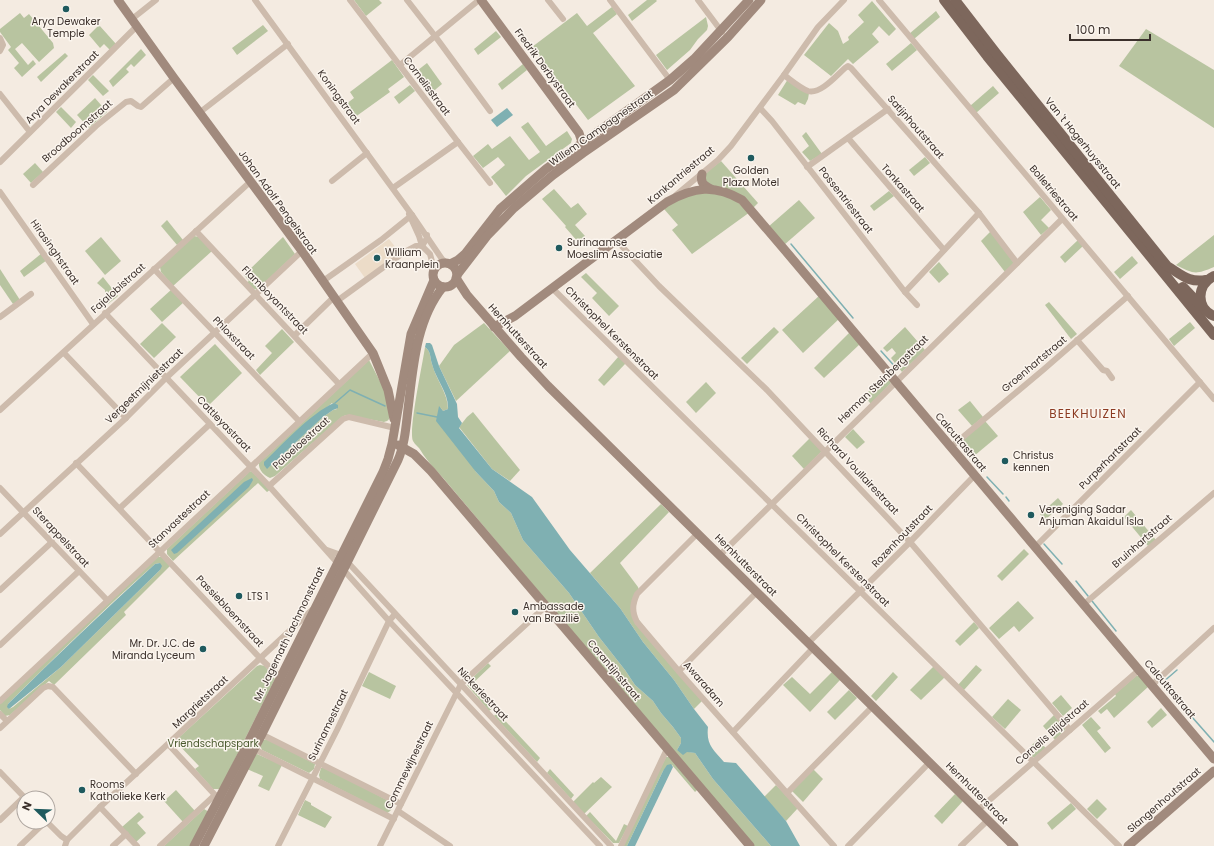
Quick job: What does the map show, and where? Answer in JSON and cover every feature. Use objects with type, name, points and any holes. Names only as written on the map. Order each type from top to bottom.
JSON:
[{"type":"main road","name":"Johan Adolf Pengelstraat","points":[[118,0],[302,251],[373,353],[388,390],[395,428]]},
{"type":"main road","name":"Fredrik Derbystraat","points":[[480,0],[579,134],[582,142],[583,153]]},
{"type":"main road","name":"Willem Campagnestraat","points":[[402,447],[417,343],[437,295],[452,281],[487,236],[514,208],[583,153],[674,90],[724,34],[749,0]]},
{"type":"main road","name":"Willem Campagnestraat","points":[[449,263],[458,260],[465,254],[500,209],[546,169],[670,80],[761,0]]},
{"type":"main road","name":"Van 't Hogerhuysstraat","points":[[944,0],[987,56],[1214,335]]},
{"type":"main road","name":"Van 't Hogerhuysstraat","points":[[955,0],[996,54],[1167,266],[1197,282],[1210,278]]},
{"type":"main road","points":[[702,174],[701,180],[703,184],[712,189]]},
{"type":"main road","name":"Calcuttastraat","points":[[667,202],[682,194],[694,190],[712,189],[733,195],[742,200],[1214,759]]},
{"type":"main road","name":"Kankantriestraat","points":[[494,326],[515,316],[667,202]]},
{"type":"main road","points":[[449,263],[455,268],[452,281],[438,285],[432,275],[434,270],[438,264],[449,263]]},
{"type":"main road","name":"Van 't Hogerhuysstraat","points":[[1157,264],[1203,308],[1214,323]]},
{"type":"main road","points":[[1210,278],[1200,292],[1203,308],[1214,316]]},
{"type":"main road","points":[[395,428],[411,334],[434,280]]},
{"type":"main road","name":"Hernhutterstraat","points":[[452,281],[548,386],[1014,846]]},
{"type":"main road","points":[[437,295],[449,289],[464,293]]},
{"type":"main road","points":[[504,338],[505,328],[515,316]]},
{"type":"main road","name":"Mr. Jagernath Lachmonstraat","points":[[284,680],[316,606],[342,562],[383,472],[388,459],[395,428]]},
{"type":"main road","points":[[392,444],[402,447],[414,454]]},
{"type":"main road","name":"Mr. Jagernath Lachmonstraat","points":[[194,846],[220,798],[251,747],[342,562],[402,447]]},
{"type":"main road","name":"Corantijnstraat","points":[[402,447],[414,454],[431,471],[750,846]]},
{"type":"main road","name":"Slangenhoutstraat","points":[[1128,846],[1214,772]]},
{"type":"main road","name":"Mr. Jagernath Lachmonstraat","points":[[204,846],[220,798]]},
{"type":"street","name":"Arya Dewakerstraat","points":[[0,162],[156,0]]},
{"type":"street","name":"Koningstraat","points":[[255,0],[407,207],[422,246],[430,254],[434,270]]},
{"type":"street","name":"Cornelisstraat","points":[[350,0],[490,183]]},
{"type":"street","points":[[407,0],[490,111]]},
{"type":"street","points":[[400,65],[480,0]]},
{"type":"street","points":[[548,0],[563,19]]},
{"type":"street","points":[[610,0],[670,80]]},
{"type":"street","points":[[698,0],[724,34]]},
{"type":"street","name":"Kankantriestraat","points":[[667,202],[718,160],[731,146],[818,27],[844,0]]},
{"type":"street","name":"Bolletriestraat","points":[[879,0],[1214,399]]},
{"type":"street","points":[[0,38],[3,45],[0,51]]},
{"type":"street","points":[[199,112],[288,44]]},
{"type":"street","name":"Satijnhoutstraat","points":[[784,75],[809,92],[814,92],[823,88],[848,66],[851,68],[979,213],[1017,263]]},
{"type":"street","name":"Broodboomstraat","points":[[33,185],[96,126],[126,102],[131,101],[138,106],[141,106],[174,78]]},
{"type":"street","points":[[0,94],[30,132]]},
{"type":"street","name":"Possentriestraat","points":[[760,108],[772,121],[917,306]]},
{"type":"street","points":[[807,167],[888,109]]},
{"type":"street","name":"Tonkastraat","points":[[848,138],[944,250]]},
{"type":"street","points":[[393,188],[458,142]]},
{"type":"street","points":[[332,181],[367,153]]},
{"type":"street","name":"Fajalobistraat","points":[[2,408],[250,182]]},
{"type":"street","name":"Hirasinghstraat","points":[[0,192],[93,324]]},
{"type":"street","points":[[905,292],[979,213]]},
{"type":"street","name":"Koningstraat","points":[[411,216],[427,235],[440,255],[449,263]]},
{"type":"street","points":[[323,281],[381,240],[411,216]]},
{"type":"street","name":"Herman Steinbergstraat","points":[[720,555],[771,503],[1062,218]]},
{"type":"street","name":"Flamboyantstraat","points":[[196,231],[255,295],[295,335],[339,384]]},
{"type":"street","points":[[295,335],[335,299],[403,253],[416,246],[422,246],[427,238],[427,235]]},
{"type":"street","name":"Richard Voullairestraat","points":[[616,240],[659,286],[743,366],[825,450],[910,542],[1070,730]]},
{"type":"street","name":"Vergeetmijnietstraat","points":[[0,534],[126,418],[166,378],[302,251]]},
{"type":"street","name":"Phloxstraat","points":[[154,269],[216,332],[299,421]]},
{"type":"street","name":"Christophel Kerstenstraat","points":[[552,288],[1119,846]]},
{"type":"street","points":[[0,317],[31,294]]},
{"type":"street","name":"Groenhartstraat","points":[[951,447],[1128,296]]},
{"type":"street","name":"Cattleyastraat","points":[[106,313],[269,486],[307,529],[327,550],[342,562]]},
{"type":"street","points":[[1078,340],[1103,370],[1107,371],[1112,378]]},
{"type":"street","points":[[64,353],[126,418]]},
{"type":"street","name":"Stanvastestraat","points":[[0,701],[373,353]]},
{"type":"street","name":"Purperhartstraat","points":[[1035,548],[1200,382]]},
{"type":"street","points":[[0,400],[2,408]]},
{"type":"street","name":"Paloeloestraat","points":[[269,486],[343,419],[349,417],[395,428]]},
{"type":"street","points":[[120,508],[210,424]]},
{"type":"street","name":"Passiebloemstraat","points":[[76,463],[260,658],[284,680]]},
{"type":"street","name":"Rozenhoutstraat","points":[[733,732],[811,645],[975,475]]},
{"type":"street","name":"Sterappelstraat","points":[[0,488],[107,600]]},
{"type":"street","name":"Bruinhartstraat","points":[[1083,605],[1214,493]]},
{"type":"street","name":"Awaradam","points":[[698,533],[637,594],[632,608],[637,622],[834,846]]},
{"type":"street","points":[[0,590],[52,542]]},
{"type":"street","name":"Nickeriestraat","points":[[342,562],[395,614],[611,846]]},
{"type":"street","name":"Nickeriestraat","points":[[342,562],[389,621],[600,846]]},
{"type":"street","points":[[0,645],[79,571]]},
{"type":"street","points":[[679,671],[757,592]]},
{"type":"street","name":"Margrietstraat","points":[[66,843],[100,808],[316,606]]},
{"type":"street","name":"Commewijnestraat","points":[[380,846],[461,684],[546,606]]},
{"type":"street","name":"Surinamestraat","points":[[278,846],[313,778],[389,621],[395,614]]},
{"type":"street","points":[[1152,685],[1214,628]]},
{"type":"street","name":"Cornelis Blijdstraat","points":[[978,810],[1139,670]]},
{"type":"street","points":[[0,728],[43,688],[50,686],[53,687],[136,774]]},
{"type":"street","points":[[787,793],[873,706]]},
{"type":"street","points":[[0,714],[7,721]]},
{"type":"street","points":[[258,732],[401,804]]},
{"type":"street","points":[[160,846],[220,798],[169,744]]},
{"type":"street","points":[[251,747],[394,819]]},
{"type":"street","points":[[621,846],[667,749]]},
{"type":"street","points":[[848,846],[930,762]]},
{"type":"street","points":[[1,773],[17,790]]},
{"type":"street","points":[[0,820],[16,805]]},
{"type":"street","points":[[100,808],[137,846]]},
{"type":"street","points":[[398,811],[450,846]]},
{"type":"street","points":[[961,846],[988,820]]},
{"type":"street","points":[[20,846],[37,830]]},
{"type":"street","points":[[55,830],[66,843]]},
{"type":"street","points":[[113,846],[126,834]]},
{"type":"green space","points":[[354,0],[379,0],[382,3],[366,16]]},
{"type":"green space","points":[[647,0],[657,1],[632,21],[628,15]]},
{"type":"green space","points":[[872,1],[896,29],[889,36],[879,26],[872,34],[879,42],[853,64],[848,59],[831,76],[804,55],[829,23],[838,31],[843,44],[849,40],[848,37],[864,22],[858,15]]},
{"type":"green space","points":[[612,7],[617,14],[593,33],[635,86],[588,120],[532,47],[577,13],[587,26]]},
{"type":"green space","points":[[936,11],[940,17],[914,39],[909,34]]},
{"type":"green space","points":[[20,13],[24,18],[29,14],[53,43],[54,48],[39,62],[22,43],[15,49],[28,65],[33,60],[36,64],[22,77],[14,68],[19,63],[8,50],[11,47],[0,32],[0,29]]},
{"type":"green space","points":[[706,17],[708,26],[707,30],[690,50],[667,70],[656,55]]},
{"type":"green space","points":[[99,25],[116,44],[110,50],[104,44],[100,48],[89,35]]},
{"type":"green space","points":[[263,25],[268,31],[237,55],[232,48]]},
{"type":"green space","points":[[1146,29],[1214,70],[1214,128],[1119,66]]},
{"type":"green space","points":[[496,31],[501,37],[478,55],[474,49]]},
{"type":"green space","points":[[911,43],[917,50],[892,71],[886,64]]},
{"type":"green space","points":[[141,49],[146,55],[134,67],[131,64],[126,69],[129,72],[113,87],[109,81]]},
{"type":"green space","points":[[65,53],[68,56],[41,82],[37,77]]},
{"type":"green space","points":[[392,60],[404,77],[388,89],[390,92],[351,120],[342,107],[354,98],[350,92]]},
{"type":"green space","points":[[427,63],[442,84],[429,95],[413,74]]},
{"type":"green space","points":[[523,64],[527,70],[502,90],[498,84]]},
{"type":"green space","points":[[93,75],[109,91],[103,96],[88,80]]},
{"type":"green space","points":[[788,79],[809,93],[805,105],[798,102],[795,105],[778,95]]},
{"type":"green space","points":[[410,85],[415,91],[399,104],[394,97]]},
{"type":"green space","points":[[993,86],[999,93],[976,113],[970,106]]},
{"type":"green space","points":[[95,98],[107,112],[89,128],[77,115]]},
{"type":"green space","points":[[61,107],[76,122],[71,128],[56,112]]},
{"type":"green space","points":[[528,122],[546,146],[567,131],[572,139],[571,143],[526,176],[506,196],[491,177],[505,165],[498,157],[483,168],[473,156],[488,144],[492,149],[510,136],[529,160],[540,152],[521,127]]},
{"type":"green space","points":[[806,132],[822,154],[810,161],[802,152],[809,146],[802,136]]},
{"type":"green space","points":[[925,157],[930,163],[914,176],[909,170]]},
{"type":"green space","points":[[721,161],[758,203],[753,208],[709,184],[703,177]]},
{"type":"green space","points":[[35,163],[43,172],[31,183],[23,174]]},
{"type":"green space","points":[[554,189],[571,208],[578,203],[587,214],[575,225],[585,236],[578,242],[542,199]]},
{"type":"green space","points":[[703,191],[732,198],[750,212],[692,254],[672,230],[678,225],[664,209],[675,200]]},
{"type":"green space","points":[[889,191],[894,196],[874,211],[870,206]]},
{"type":"green space","points":[[1040,197],[1051,210],[1041,220],[1049,228],[1041,235],[1023,212]]},
{"type":"green space","points":[[799,200],[815,218],[784,245],[768,227]]},
{"type":"green space","points":[[167,220],[183,240],[177,245],[161,226]]},
{"type":"green space","points":[[991,231],[1014,261],[1005,272],[981,241]]},
{"type":"green space","points":[[1214,235],[1214,267],[1203,271],[1191,272],[1176,265]]},
{"type":"green space","points":[[194,236],[199,237],[212,251],[173,286],[161,272],[160,267]]},
{"type":"green space","points":[[101,237],[121,261],[105,275],[85,251]]},
{"type":"green space","points":[[283,237],[295,254],[257,290],[252,288],[244,275]]},
{"type":"green space","points":[[1078,240],[1083,246],[1065,263],[1060,257]]},
{"type":"green space","points":[[42,253],[47,260],[24,277],[20,271]]},
{"type":"green space","points":[[1132,256],[1138,263],[1120,279],[1114,272]]},
{"type":"green space","points":[[939,262],[949,274],[939,283],[929,272]]},
{"type":"green space","points":[[0,269],[20,300],[13,304],[0,285]]},
{"type":"green space","points":[[586,273],[619,306],[609,316],[592,298],[597,293],[581,277]]},
{"type":"green space","points":[[103,277],[118,296],[108,304],[105,301],[105,290],[97,283]]},
{"type":"green space","points":[[172,289],[184,302],[162,322],[150,309]]},
{"type":"green space","points":[[820,295],[840,318],[803,353],[782,330]]},
{"type":"green space","points":[[1049,302],[1077,334],[1071,339],[1045,305]]},
{"type":"green space","points":[[1190,322],[1195,328],[1174,346],[1169,339]]},
{"type":"green space","points":[[162,323],[176,337],[154,358],[140,344]]},
{"type":"green space","points":[[484,323],[510,351],[456,401],[439,366],[454,345]]},
{"type":"green space","points":[[774,327],[779,332],[747,364],[741,358]]},
{"type":"green space","points":[[905,327],[925,350],[902,372],[891,358],[896,353],[892,348],[887,352],[883,348]]},
{"type":"green space","points":[[282,329],[294,342],[260,375],[256,370],[272,353],[265,346]]},
{"type":"green space","points":[[850,332],[860,344],[824,378],[814,368]]},
{"type":"green space","points":[[215,344],[242,373],[208,406],[180,377]]},
{"type":"green space","points":[[425,347],[429,353],[434,370],[446,397],[448,409],[443,411],[440,406],[476,472],[494,491],[499,502],[511,513],[523,540],[569,593],[599,637],[635,685],[653,701],[673,727],[681,738],[681,743],[677,750],[695,753],[713,779],[771,846],[753,846],[429,462],[413,441],[412,424]]},
{"type":"green space","points":[[619,356],[626,363],[604,386],[598,380]]},
{"type":"green space","points":[[369,360],[385,391],[390,416],[388,420],[384,422],[346,415],[275,476],[270,478],[264,474],[259,466],[259,463]],"holes":[[[332,403],[337,409],[323,417],[268,468],[292,436]]]},
{"type":"green space","points":[[886,374],[891,383],[871,404],[864,396]]},
{"type":"green space","points":[[706,382],[716,393],[696,413],[686,402]]},
{"type":"green space","points":[[970,401],[983,417],[972,426],[958,410]]},
{"type":"green space","points":[[473,412],[520,470],[510,481],[492,469],[459,427]]},
{"type":"green space","points":[[985,421],[998,436],[974,456],[961,441]]},
{"type":"green space","points":[[853,429],[865,442],[857,449],[845,437]]},
{"type":"green space","points":[[811,437],[822,449],[821,452],[804,469],[792,456]]},
{"type":"green space","points":[[251,471],[271,489],[267,492],[258,483],[173,561],[167,554],[167,549]]},
{"type":"green space","points":[[1058,498],[1063,504],[1045,520],[1040,514]]},
{"type":"green space","points":[[661,504],[669,512],[620,563],[639,590],[632,611],[702,701],[694,709],[674,680],[643,642],[620,608],[590,573]]},
{"type":"green space","points":[[1131,510],[1156,540],[1148,546],[1124,517]]},
{"type":"green space","points":[[1024,549],[1029,554],[1002,581],[997,576]]},
{"type":"green space","points":[[157,557],[162,557],[171,565],[124,612],[126,615],[54,685],[49,681],[10,715],[5,716],[0,710],[0,703]],"holes":[[[160,563],[160,570],[61,667],[9,709],[8,704],[117,598],[155,564]]]},
{"type":"green space","points":[[1018,601],[1034,618],[1019,632],[1014,626],[999,639],[989,628]]},
{"type":"green space","points":[[974,622],[979,628],[960,646],[955,641]]},
{"type":"green space","points":[[488,663],[491,666],[472,684],[494,707],[489,711],[467,685],[469,681]]},
{"type":"green space","points":[[976,665],[982,670],[964,690],[958,685]]},
{"type":"green space","name":"Vriendschapspark","points":[[257,666],[265,666],[275,679],[220,789],[213,789],[195,769],[199,766],[175,741]]},
{"type":"green space","points":[[934,666],[945,677],[921,700],[910,690]]},
{"type":"green space","points":[[369,672],[396,686],[390,699],[362,686]]},
{"type":"green space","points":[[832,672],[840,680],[810,712],[783,685],[792,677],[810,694]]},
{"type":"green space","points":[[893,672],[898,677],[876,701],[871,696]]},
{"type":"green space","points":[[1136,676],[1139,676],[1149,686],[1114,718],[1107,709],[1101,714],[1098,711],[1116,696],[1115,694]]},
{"type":"green space","points":[[849,690],[857,698],[835,720],[827,712]]},
{"type":"green space","points":[[1061,695],[1072,708],[1063,716],[1052,703]]},
{"type":"green space","points":[[1008,699],[1021,710],[1005,729],[992,717]]},
{"type":"green space","points":[[1161,708],[1167,715],[1152,728],[1147,722]]},
{"type":"green space","points":[[497,712],[540,758],[537,762],[494,716]]},
{"type":"green space","points":[[1054,715],[1066,729],[1055,740],[1043,726]]},
{"type":"green space","points":[[1091,717],[1101,728],[1097,731],[1111,748],[1105,753],[1082,725]]},
{"type":"green space","points":[[267,739],[315,764],[314,769],[309,773],[262,750],[260,745],[263,740]]},
{"type":"green space","points":[[1037,740],[1046,748],[1034,758],[1026,751]]},
{"type":"green space","points":[[257,754],[282,765],[269,791],[258,786],[263,776],[247,769],[254,755]]},
{"type":"green space","points":[[666,757],[671,757],[698,789],[695,792],[672,765],[663,771],[627,846],[622,846]]},
{"type":"green space","points":[[321,768],[325,768],[393,803],[392,809],[387,813],[320,779],[319,775]]},
{"type":"green space","points":[[550,769],[574,795],[571,799],[547,773]]},
{"type":"green space","points":[[813,769],[823,779],[803,802],[792,791]]},
{"type":"green space","points":[[601,777],[612,787],[584,814],[573,802],[593,782],[594,783]]},
{"type":"green space","points":[[776,785],[798,808],[786,821],[764,797]]},
{"type":"green space","points":[[176,790],[195,811],[183,822],[164,801]]},
{"type":"green space","points":[[955,794],[963,801],[942,824],[934,816]]},
{"type":"green space","points":[[1097,799],[1107,809],[1097,819],[1087,809]]},
{"type":"green space","points":[[305,800],[332,817],[325,828],[298,815]]},
{"type":"green space","points":[[1071,803],[1076,809],[1052,830],[1047,823]]},
{"type":"green space","points":[[204,809],[209,812],[192,846],[164,846]]},
{"type":"green space","points":[[139,812],[144,817],[137,823],[146,833],[136,842],[122,827]]},
{"type":"green space","points":[[590,812],[616,841],[624,824],[628,826],[619,843],[613,843],[586,816]]},
{"type":"shaded area","name":"William Kraanplein","points":[[389,239],[399,252],[365,278],[355,264]]},
{"type":"water","points":[[507,108],[513,115],[497,127],[491,120]]},
{"type":"water","points":[[426,343],[430,343],[432,345],[439,366],[457,404],[458,417],[462,423],[459,428],[492,469],[532,497],[570,550],[620,608],[643,642],[674,680],[708,727],[709,743],[714,750],[724,762],[736,763],[786,821],[800,846],[771,846],[713,779],[695,753],[687,752],[683,755],[677,750],[681,743],[681,738],[673,727],[653,701],[635,685],[599,637],[569,593],[523,540],[511,513],[499,502],[494,491],[476,472],[436,421],[439,406],[443,411],[448,409],[448,403],[434,370],[429,353],[425,347]]},
{"type":"water","points":[[334,403],[338,405],[338,408],[323,417],[267,469],[264,462],[288,438],[316,414]]},
{"type":"water","points":[[252,478],[253,480],[249,487],[177,553],[174,554],[171,550],[244,482]]},
{"type":"water","points":[[160,563],[162,566],[160,570],[61,667],[9,709],[7,707],[8,704],[26,686],[99,616],[155,564]]},
{"type":"water","points":[[671,764],[673,767],[635,846],[627,846],[663,771],[667,765]]},
{"type":"waterway","points":[[791,244],[853,318]]},
{"type":"waterway","points":[[881,351],[898,370]]},
{"type":"waterway","points":[[335,403],[350,390],[385,406]]},
{"type":"waterway","points":[[417,413],[437,417]]},
{"type":"waterway","points":[[960,445],[983,471]]},
{"type":"waterway","points":[[987,477],[1003,494]]},
{"type":"waterway","points":[[1006,497],[1009,501]]},
{"type":"waterway","points":[[1044,544],[1062,564]]},
{"type":"waterway","points":[[1076,581],[1088,596]]},
{"type":"waterway","points":[[1092,601],[1116,631]]},
{"type":"waterway","points":[[1177,670],[1162,683],[1214,742]]},
{"type":"place","name":"Arya Dewaker Temple","points":[[66,9]]},
{"type":"place","name":"Golden Plaza Motel","points":[[751,158]]},
{"type":"place","name":"Surinaamse Moeslim Associatie","points":[[559,248]]},
{"type":"place","name":"William Kraanplein","points":[[377,258]]},
{"type":"place","name":"Christus kennen","points":[[1005,461]]},
{"type":"place","name":"Vereniging Sadar Anjuman Akaidul Isla","points":[[1031,515]]},
{"type":"place","name":"LTS 1","points":[[239,596]]},
{"type":"place","name":"Ambassade van Brazilië","points":[[515,612]]},
{"type":"place","name":"Mr. Dr. J.C. de Miranda Lyceum","points":[[203,649]]},
{"type":"place","name":"Rooms Katholieke Kerk","points":[[82,790]]},
{"type":"district","name":"BEEKHUIZEN","points":[[1088,413]]}]
